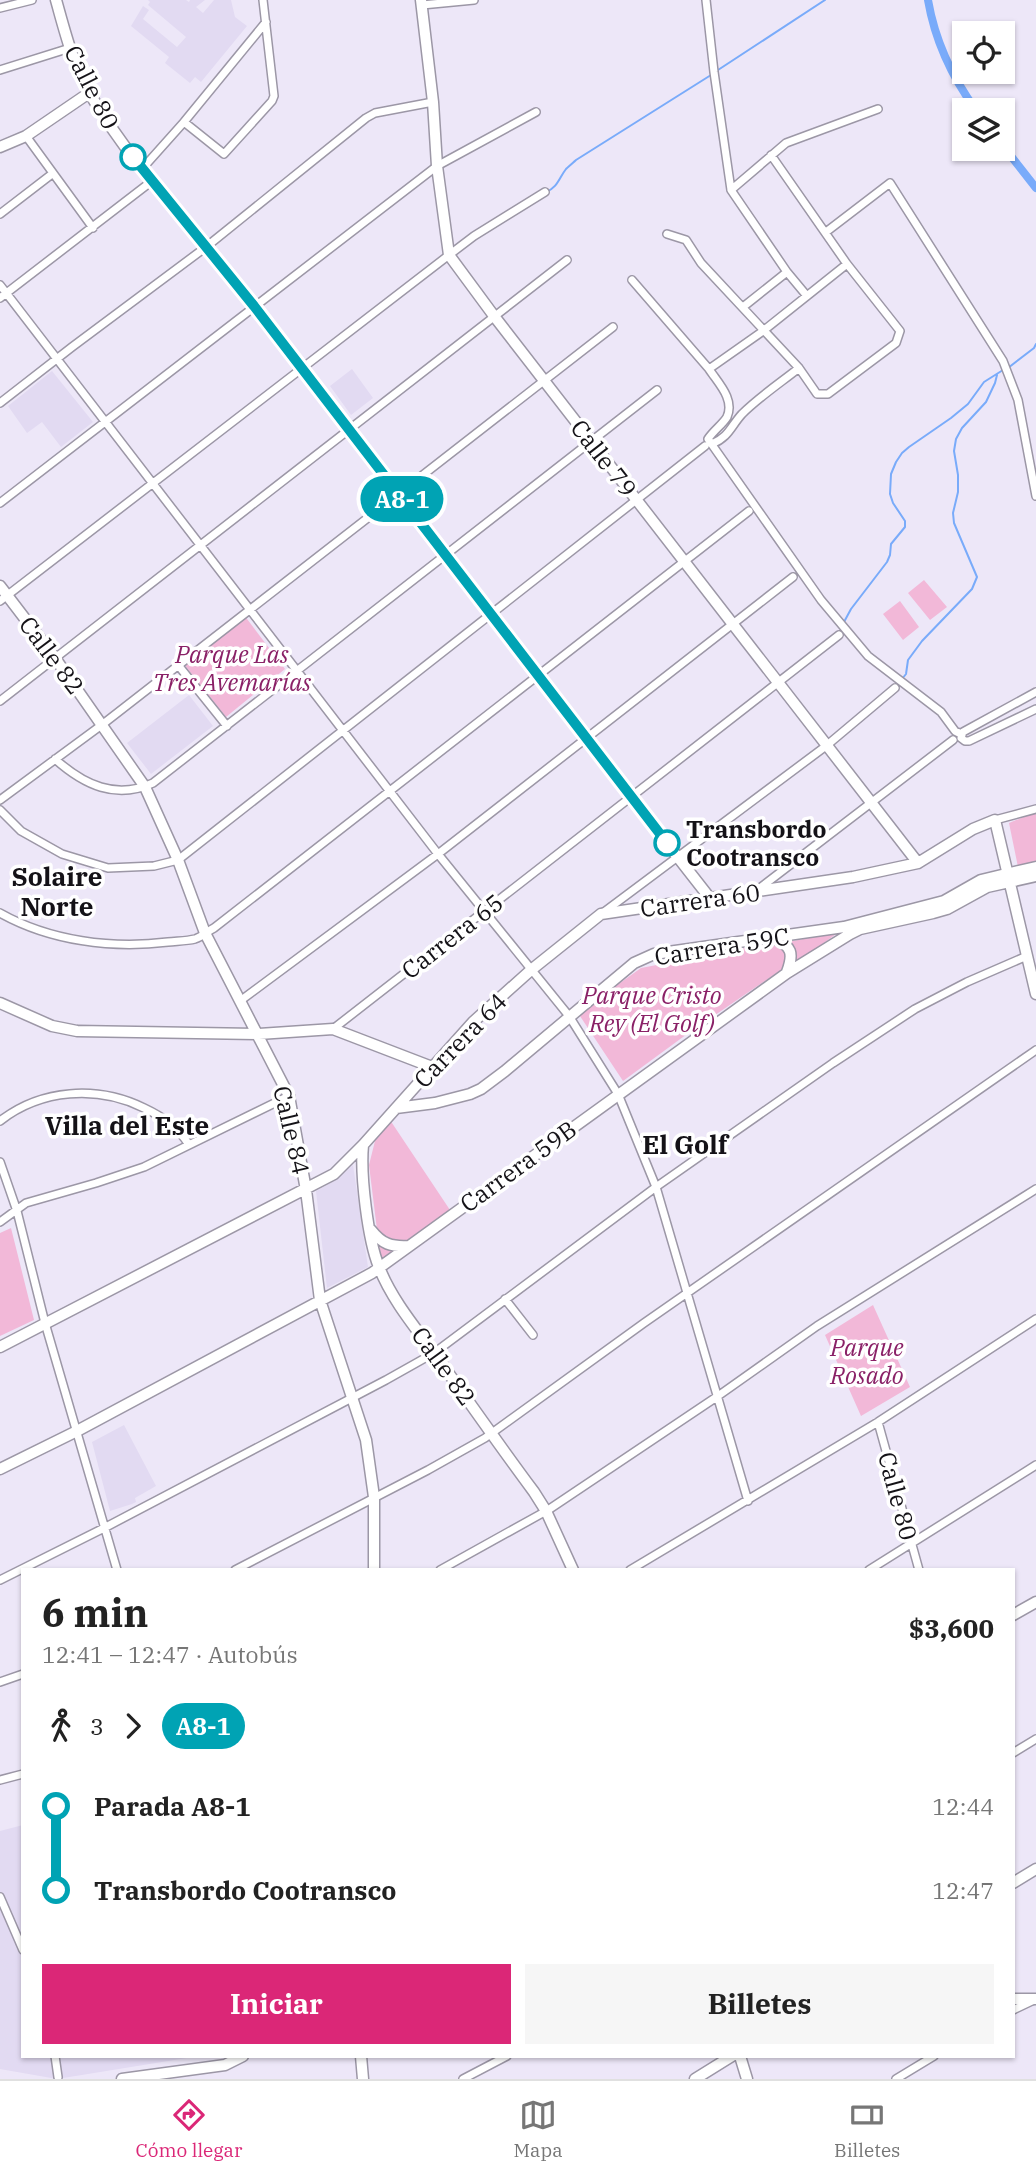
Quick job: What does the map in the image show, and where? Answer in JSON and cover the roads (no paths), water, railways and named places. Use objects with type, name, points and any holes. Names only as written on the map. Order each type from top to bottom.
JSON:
[{"type":"street","points":[[0,8],[32,0]]},
{"type":"street","name":"Calle 80","points":[[56,0],[69,48],[89,93],[121,142],[254,306],[709,897]]},
{"type":"street","points":[[184,122],[223,154],[227,153],[272,101],[274,96],[263,0]]},
{"type":"street","points":[[421,3],[474,0]]},
{"type":"street","points":[[706,0],[732,190],[807,296]]},
{"type":"street","name":"Calle 79","points":[[421,3],[449,255],[918,863]]},
{"type":"street","points":[[142,169],[266,22]]},
{"type":"street","points":[[0,70],[69,48]]},
{"type":"street","points":[[0,147],[26,136],[89,93]]},
{"type":"street","points":[[0,404],[206,247],[366,118],[374,113],[433,102]]},
{"type":"street","points":[[732,190],[786,143],[878,109]]},
{"type":"street","points":[[0,503],[437,166],[536,112]]},
{"type":"street","points":[[26,136],[93,228]]},
{"type":"street","points":[[667,234],[686,240],[701,263],[799,368],[817,394],[828,394],[897,343],[900,331],[847,264],[771,155]]},
{"type":"street","points":[[0,214],[52,174]]},
{"type":"street","points":[[3,295],[152,181]]},
{"type":"street","points":[[825,232],[890,183],[1003,360],[1018,400],[1036,496]]},
{"type":"street","points":[[4,598],[474,236],[545,192]]},
{"type":"street","points":[[0,701],[567,260]]},
{"type":"street","points":[[709,369],[763,331],[847,264]]},
{"type":"street","points":[[743,307],[788,272]]},
{"type":"street","points":[[632,280],[709,369],[727,396],[729,407],[726,419],[712,433],[708,439],[709,444],[821,600],[868,656],[941,712],[961,734],[963,740],[969,741],[1036,709]]},
{"type":"street","points":[[0,285],[3,295],[153,482],[483,912],[569,1016],[618,1094],[656,1187],[748,1501]]},
{"type":"street","points":[[0,800],[103,724],[612,327]]},
{"type":"street","points":[[0,810],[21,831],[62,854],[108,868],[153,866],[178,860],[709,444],[719,441],[741,415],[799,368]]},
{"type":"street","points":[[55,759],[69,772],[94,786],[120,791],[153,783],[657,390]]},
{"type":"street","points":[[726,419],[734,426]]},
{"type":"street","points":[[0,913],[69,939],[102,944],[196,939],[749,511]]},
{"type":"street","points":[[240,1001],[438,854],[793,577]]},
{"type":"street","name":"Calle 82","points":[[0,586],[4,598],[55,658],[103,724]]},
{"type":"street","name":"Carrera 65","points":[[333,1030],[838,635]]},
{"type":"street","points":[[178,665],[227,726]]},
{"type":"street","name":"Carrera 64","points":[[0,1348],[334,1174],[473,1022],[531,970],[601,914],[826,746],[895,688]]},
{"type":"street","points":[[961,734],[1036,692]]},
{"type":"street","name":"Calle 84","points":[[103,724],[145,787],[178,860],[205,933],[289,1096],[306,1190],[320,1300],[366,1440],[374,1497],[374,1568]]},
{"type":"street","points":[[755,892],[953,740]]},
{"type":"street","name":"Carrera 60","points":[[601,914],[853,877],[918,863],[973,829],[1036,809]]},
{"type":"street","points":[[995,820],[1036,994]]},
{"type":"street","name":"Carrera 59B","points":[[1010,877],[1036,867]]},
{"type":"street","name":"Carrera 59B","points":[[0,1469],[77,1431],[379,1269],[787,973],[860,929],[909,916],[944,901],[981,880],[1036,876]]},
{"type":"street","name":"Carrera 59B","points":[[844,927],[909,916]]},
{"type":"street","name":"Carrera 59C","points":[[396,1108],[435,1103],[470,1094],[498,1076],[634,963],[654,954],[844,927]]},
{"type":"street","points":[[772,938],[785,943],[790,949],[792,960],[787,973]]},
{"type":"street","points":[[24,1568],[353,1398],[434,1353],[656,1187],[785,1095],[915,1009],[967,982],[1027,956]]},
{"type":"street","points":[[0,1003],[52,1026],[77,1031],[259,1034],[333,1030],[432,1067]]},
{"type":"street","points":[[239,1568],[492,1433],[687,1293],[1036,1050]]},
{"type":"street","points":[[0,1121],[32,1102],[56,1095],[107,1095],[131,1101],[164,1119],[183,1134],[189,1145]]},
{"type":"street","points":[[0,1222],[26,1203],[144,1167],[289,1096]]},
{"type":"street","name":"Calle 82","points":[[363,1145],[363,1171],[370,1230],[379,1269],[410,1319],[546,1511],[572,1568]]},
{"type":"street","points":[[0,1162],[17,1211],[45,1323],[116,1568]]},
{"type":"street","points":[[444,1568],[546,1511],[817,1326],[1036,1189]]},
{"type":"street","points":[[370,1230],[390,1246],[409,1246]]},
{"type":"street","points":[[505,1299],[533,1335]]},
{"type":"street","points":[[633,1568],[878,1422],[1036,1320]]},
{"type":"street","name":"Calle 80","points":[[878,1422],[918,1568]]},
{"type":"street","points":[[872,1568],[1036,1465]]},
{"type":"street","points":[[0,1580],[21,1570]]},
{"type":"street","points":[[1015,1614],[1036,1602]]},
{"type":"street","points":[[0,1682],[21,1675]]},
{"type":"street","points":[[1015,1752],[1036,1739]]},
{"type":"street","points":[[0,1780],[21,1775]]},
{"type":"street","points":[[1015,1882],[1036,1869]]},
{"type":"street","points":[[0,1897],[21,1945]]},
{"type":"street","points":[[1015,1999],[1035,1999]]},
{"type":"street","points":[[1015,2010],[1035,1999]]},
{"type":"street","points":[[55,2058],[58,2077]]},
{"type":"street","points":[[361,2058],[363,2079]]},
{"type":"street","points":[[463,2079],[503,2058]]},
{"type":"street","points":[[695,2079],[729,2058]]},
{"type":"street","points":[[741,2058],[747,2079]]},
{"type":"street","points":[[896,2079],[931,2058]]},
{"type":"street","points":[[122,2079],[225,2061]]},
{"type":"waterway","points":[[718,70],[825,0]]},
{"type":"waterway","points":[[928,0],[935,30],[946,58],[968,98]]},
{"type":"waterway","points":[[546,192],[556,185],[566,169],[576,160],[711,75]]},
{"type":"waterway","points":[[1015,161],[1036,188]]},
{"type":"waterway","points":[[1008,368],[1036,344]]},
{"type":"waterway","points":[[844,622],[887,562],[891,544],[905,527],[905,521],[890,494],[891,474],[896,462],[909,447],[968,404],[984,382],[1003,370]]},
{"type":"waterway","points":[[902,679],[906,674],[908,660],[922,641],[972,589],[977,577],[954,523],[953,513],[958,492],[954,451],[962,428],[986,402],[997,375]]},
{"type":"place","name":"Transbordo Cootransco","points":[[667,843]]},
{"type":"district","name":"Solaire Norte","points":[[57,891]]},
{"type":"district","name":"Villa del Este","points":[[127,1125]]},
{"type":"district","name":"El Golf","points":[[685,1144]]},
{"type":"park label","name":"Parque Las Tres Avemarías","points":[[232,668]]},
{"type":"park label","name":"Parque Cristo Rey (El Golf)","points":[[652,1009]]},
{"type":"park label","name":"Parque Rosado","points":[[867,1361]]}]
